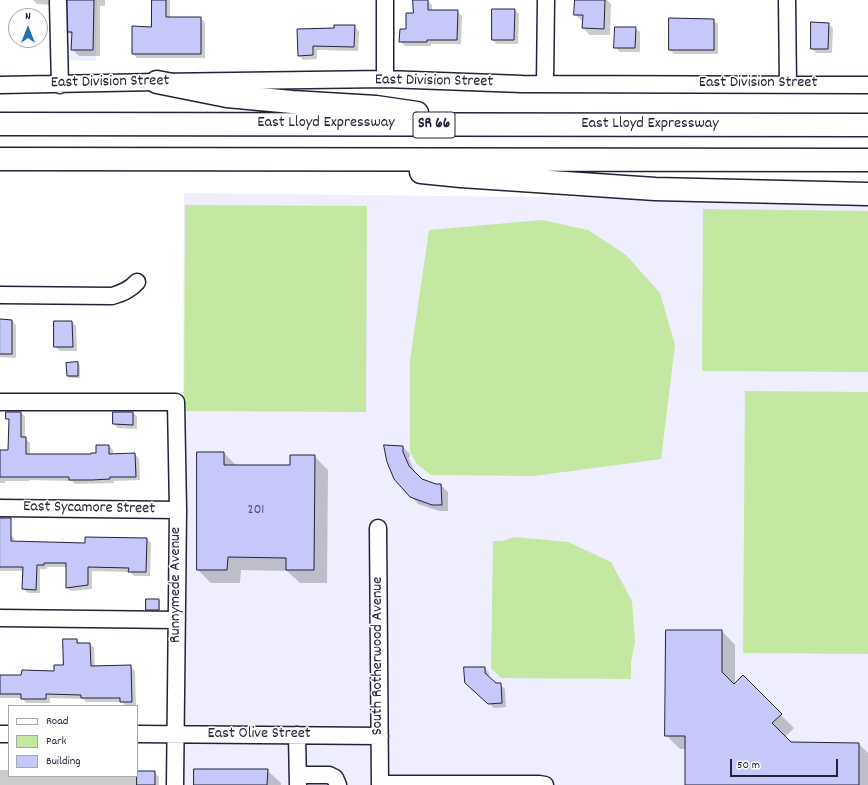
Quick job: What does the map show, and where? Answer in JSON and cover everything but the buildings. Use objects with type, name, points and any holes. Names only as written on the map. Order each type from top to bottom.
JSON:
[{"type":"highway","points":[[157,82],[227,96],[376,107],[499,125]]},
{"type":"highway","name":"East Lloyd Expressway","points":[[0,124],[868,125]]},
{"type":"highway","name":"SR 66","points":[[0,159],[868,160]]},
{"type":"highway","points":[[299,159],[461,176],[614,187],[698,191],[868,194]]},
{"type":"street","points":[[385,0],[385,79]]},
{"type":"street","points":[[545,84],[546,0]]},
{"type":"street","points":[[787,0],[788,84]]},
{"type":"street","points":[[58,2],[60,85]]},
{"type":"street","name":"East Division Street","points":[[0,85],[385,79],[545,84],[868,85]]},
{"type":"street","points":[[0,295],[112,296],[124,293],[137,282]]},
{"type":"street","name":"Runnymede Avenue","points":[[0,402],[176,402],[178,510],[175,785]]},
{"type":"street","name":"East Sycamore Street","points":[[0,508],[178,510]]},
{"type":"street","name":"South Rotherwood Avenue","points":[[378,528],[380,784]]},
{"type":"street","points":[[0,618],[177,620]]},
{"type":"street","name":"East Olive Street","points":[[138,734],[380,736]]},
{"type":"street","points":[[297,735],[298,780],[329,775],[335,778],[338,785]]},
{"type":"street","points":[[380,784],[545,785]]},
{"type":"shaded area","points":[[49,0],[97,0],[96,61],[49,60]]},
{"type":"shaded area","points":[[184,193],[868,201],[868,785],[181,785]]},
{"type":"green space","points":[[185,205],[367,206],[366,412],[184,411]]},
{"type":"green space","points":[[703,209],[868,211],[868,372],[702,371]]},
{"type":"green space","points":[[542,220],[588,230],[626,255],[660,293],[675,345],[661,459],[534,476],[431,475],[417,464],[410,452],[410,360],[429,230]]},
{"type":"green space","points":[[745,391],[868,392],[868,654],[743,653]]},
{"type":"green space","points":[[514,537],[568,542],[611,562],[632,601],[635,642],[631,662],[631,679],[501,678],[491,668],[493,541],[503,541]]}]
